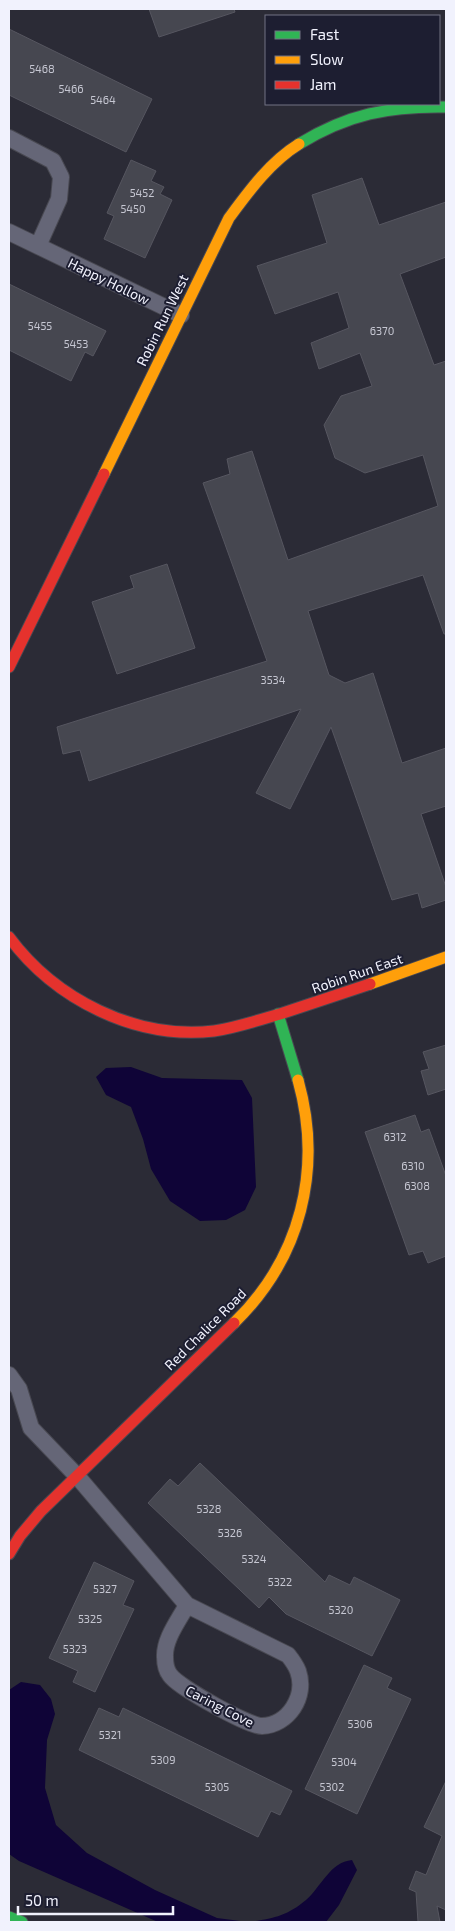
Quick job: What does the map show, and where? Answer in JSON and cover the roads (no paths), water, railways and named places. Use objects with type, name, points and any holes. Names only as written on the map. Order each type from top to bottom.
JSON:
[{"type":"street","name":"Robin Run West","points":[[9,667],[239,202],[257,180],[284,153],[325,128],[360,115],[398,106],[412,105]]},
{"type":"street","name":"Robin Run West","points":[[433,105],[446,107]]},
{"type":"street","points":[[9,138],[53,161],[61,178],[59,199],[38,246]]},
{"type":"street","name":"Happy Hollow","points":[[9,232],[181,316]]},
{"type":"street","points":[[9,937],[37,969],[75,999],[109,1016],[136,1024],[174,1031],[203,1031],[231,1028],[278,1014]]},
{"type":"street","name":"Robin Run East","points":[[278,1014],[307,1006],[446,957]]},
{"type":"street","name":"Red Chalice Road","points":[[9,1554],[29,1525],[250,1308],[273,1276],[290,1241],[306,1185],[308,1136],[300,1088],[278,1014]]},
{"type":"street","name":"Caring Cove","points":[[9,1375],[19,1389],[31,1428],[77,1476],[187,1605],[288,1655],[298,1671],[300,1689],[294,1707],[288,1714],[269,1726],[251,1724],[182,1688],[170,1676],[165,1660],[165,1650],[187,1605]]},
{"type":"street","points":[[9,1917],[22,1922]]}]
